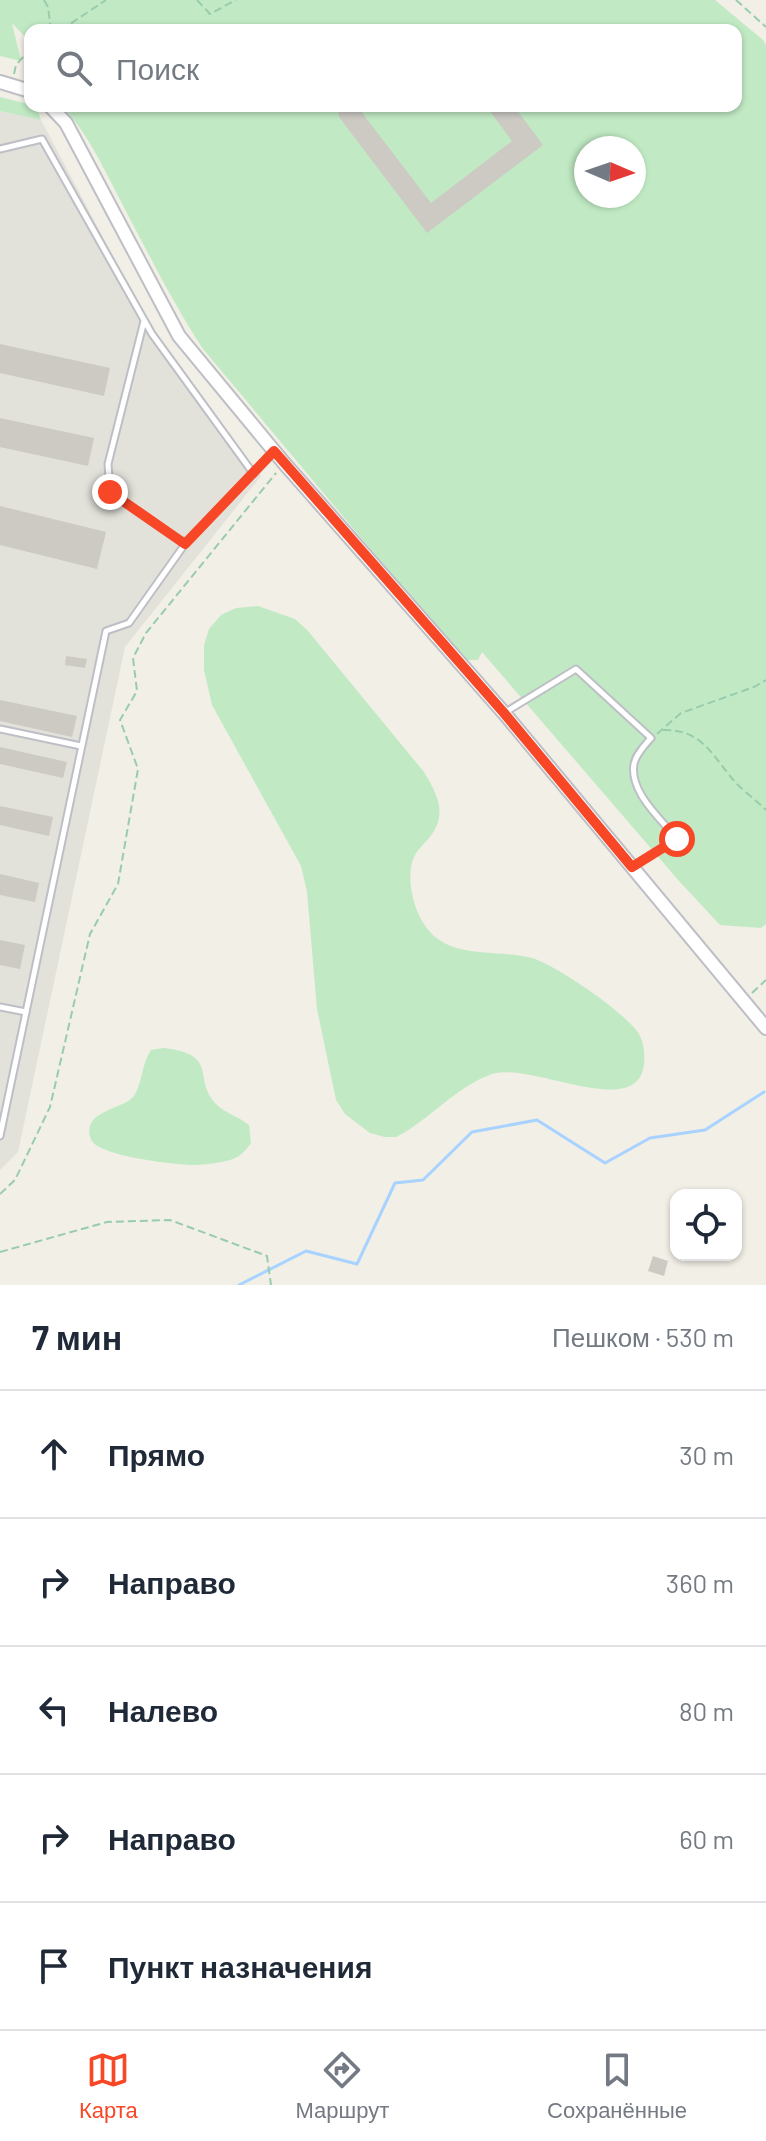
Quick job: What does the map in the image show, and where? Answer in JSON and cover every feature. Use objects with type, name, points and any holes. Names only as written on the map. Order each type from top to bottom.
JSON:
[{"type":"street","points":[[56,112],[66,123],[179,336],[284,463],[504,713],[766,1028]]},
{"type":"lane","points":[[0,149],[42,139],[144,320],[253,473]]},
{"type":"lane","points":[[144,320],[108,464],[110,492],[185,544]]},
{"type":"lane","points":[[0,1136],[106,631],[129,623],[185,544],[274,451]]},
{"type":"lane","points":[[504,713],[576,669],[651,738],[634,765],[637,788],[677,839],[632,867]]},
{"type":"lane","points":[[0,729],[81,747]]},
{"type":"lane","points":[[0,1007],[26,1012]]},
{"type":"path","points":[[44,0],[50,24]]},
{"type":"path","points":[[70,24],[106,0]]},
{"type":"path","points":[[197,0],[210,14],[236,0]]},
{"type":"path","points":[[736,0],[766,25]]},
{"type":"path","points":[[766,19],[766,25]]},
{"type":"path","points":[[6,83],[24,56]]},
{"type":"path","points":[[0,1194],[15,1180],[50,1107],[90,934],[118,884],[138,769],[120,720],[137,691],[133,658],[146,633],[284,463]]},
{"type":"path","points":[[651,738],[681,713],[766,680]]},
{"type":"path","points":[[663,730],[679,729],[694,736],[716,756],[737,784],[766,810]]},
{"type":"path","points":[[745,1001],[766,980]]},
{"type":"path","points":[[0,1252],[107,1222],[170,1220],[267,1256],[271,1285]]},
{"type":"shaded area","points":[[0,111],[41,120],[162,349],[261,476],[125,647],[18,1152],[0,1170]]},
{"type":"green space","points":[[0,0],[715,0],[763,40],[766,45],[766,924],[761,928],[720,925],[482,652],[478,660],[466,660],[459,655],[203,349],[169,293],[93,149],[67,112],[742,112],[742,24],[24,24],[24,36],[12,23],[21,61],[0,56]]},
{"type":"green space","points":[[0,97],[24,103],[24,112],[38,112],[41,120],[0,111]]},
{"type":"green space","points":[[258,606],[295,619],[308,631],[429,780],[439,805],[438,821],[435,830],[414,857],[410,881],[418,914],[432,934],[457,948],[532,958],[590,991],[620,1014],[639,1034],[644,1064],[637,1081],[623,1088],[604,1089],[509,1072],[492,1074],[466,1087],[396,1137],[370,1133],[345,1114],[336,1100],[317,1009],[307,892],[301,866],[212,705],[204,670],[204,645],[209,629],[221,615],[236,608]]},
{"type":"green space","points":[[163,1048],[192,1056],[202,1068],[209,1094],[216,1104],[249,1125],[251,1143],[238,1156],[206,1164],[168,1163],[106,1150],[91,1139],[92,1122],[97,1116],[134,1096],[151,1050]]},
{"type":"building","points":[[339,112],[362,112],[431,203],[512,141],[490,112],[518,112],[543,145],[427,233],[339,117]]},
{"type":"building","points":[[0,344],[110,368],[104,396],[0,373]]},
{"type":"building","points":[[0,418],[94,438],[88,466],[0,447]]},
{"type":"building","points":[[0,506],[106,532],[97,569],[0,545]]},
{"type":"building","points":[[66,656],[87,659],[85,668],[65,665]]},
{"type":"building","points":[[0,700],[77,716],[72,737],[0,721]]},
{"type":"building","points":[[0,747],[67,762],[63,778],[0,764]]},
{"type":"building","points":[[0,806],[53,817],[49,836],[0,825]]},
{"type":"building","points":[[0,874],[39,883],[35,902],[0,895]]},
{"type":"building","points":[[0,940],[25,945],[20,969],[0,965]]},
{"type":"building","points":[[653,1256],[668,1261],[664,1276],[648,1271]]},
{"type":"waterway","points":[[239,1285],[306,1251],[357,1264],[395,1183],[423,1180],[472,1132],[537,1120],[605,1163],[650,1138],[705,1130],[764,1092]]},
{"type":"route","points":[[110,492],[185,544],[274,451],[504,713],[632,867],[677,839]]}]
